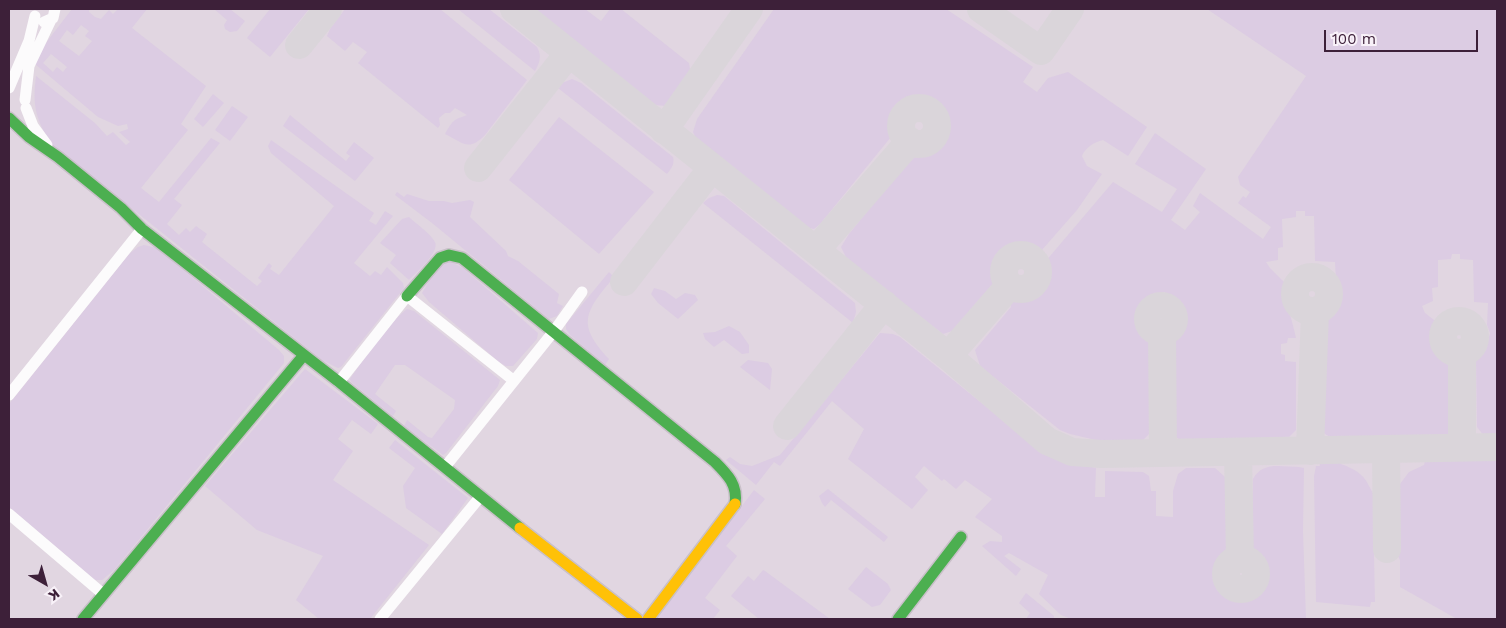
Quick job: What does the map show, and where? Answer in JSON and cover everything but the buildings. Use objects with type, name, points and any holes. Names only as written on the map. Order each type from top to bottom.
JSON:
[{"type":"street","points":[[9,117],[19,117],[24,111],[29,66],[55,15],[55,9]]},
{"type":"street","points":[[34,11],[40,21],[48,22],[51,20]]},
{"type":"street","points":[[9,88],[29,41],[34,11]]},
{"type":"street","points":[[9,95],[19,95],[25,104],[33,126],[58,157]]},
{"type":"street","points":[[9,117],[29,137],[58,157],[121,208],[142,229],[339,382],[480,497],[637,619]]},
{"type":"street","points":[[9,395],[142,229]]},
{"type":"street","points":[[339,382],[407,296],[440,258],[449,255],[462,258],[554,330],[715,462],[731,478],[737,492],[735,504],[648,619]]},
{"type":"street","points":[[445,467],[582,292]]},
{"type":"street","points":[[407,296],[513,380]]},
{"type":"street","points":[[83,619],[304,355]]},
{"type":"street","points":[[380,619],[480,497]]},
{"type":"street","points":[[9,514],[103,594]]},
{"type":"street","points":[[898,619],[961,537]]},
{"type":"shaded area","points":[[9,9],[1497,9],[1497,619],[9,619]]},
{"type":"shaded area","points":[[72,9],[89,9],[89,12],[95,17],[101,19],[109,10],[113,14],[118,9],[147,9],[132,28],[206,86],[181,124],[188,130],[141,188],[159,202],[211,138],[220,143],[174,199],[182,205],[167,224],[179,235],[186,228],[190,232],[196,226],[207,234],[202,242],[257,286],[262,281],[258,278],[269,263],[272,266],[270,269],[279,275],[334,206],[271,153],[268,146],[271,140],[374,213],[369,221],[376,225],[385,211],[393,216],[354,263],[370,276],[375,271],[381,275],[387,267],[403,283],[404,288],[341,367],[338,368],[322,360],[52,145],[42,128],[36,112],[36,76],[95,123],[107,136],[113,132],[126,145],[130,142],[119,132],[128,129],[127,124],[118,126],[98,117],[35,64],[42,48]],"holes":[[[81,25],[89,31],[85,36],[92,41],[79,56],[59,41],[67,30],[73,35]],[[51,54],[67,67],[63,72],[57,67],[53,72],[43,63]]]},
{"type":"shaded area","points":[[214,9],[230,9],[245,21],[237,31],[230,32],[225,29],[224,25],[227,20]]},
{"type":"shaded area","points":[[270,9],[309,9],[270,57],[247,38]]},
{"type":"shaded area","points":[[345,9],[440,9],[527,80],[485,135],[470,145],[462,143],[445,134],[454,121],[467,115],[455,108],[450,113],[445,113],[439,118],[440,125],[438,128],[358,63],[367,52],[353,42],[345,51],[327,36]]},
{"type":"shaded area","points":[[458,9],[489,9],[537,47],[540,59],[535,71]]},
{"type":"shaded area","points":[[532,9],[585,9],[601,21],[610,9],[621,9],[689,63],[691,75],[687,84],[667,106],[654,105]]},
{"type":"shaded area","points":[[774,9],[946,9],[1033,67],[1023,82],[1037,92],[1048,78],[1068,72],[1147,127],[1128,156],[1103,140],[1093,144],[1083,153],[1082,156],[1087,166],[1102,174],[1077,210],[1041,251],[1025,244],[1006,251],[994,260],[992,274],[994,288],[991,286],[952,331],[943,334],[849,263],[841,247],[849,234],[915,153],[928,152],[940,144],[946,127],[941,110],[943,106],[934,99],[931,103],[922,98],[910,102],[896,112],[893,115],[891,137],[814,229],[804,227],[792,218],[696,138],[693,132],[697,119]]},
{"type":"shaded area","points":[[1207,9],[1497,9],[1497,437],[1485,437],[1477,427],[1476,359],[1487,346],[1490,333],[1487,325],[1488,303],[1474,302],[1473,260],[1460,259],[1460,254],[1452,254],[1451,259],[1438,260],[1438,287],[1432,288],[1433,301],[1422,306],[1425,313],[1442,326],[1442,345],[1455,358],[1457,425],[1449,439],[1332,442],[1332,438],[1320,431],[1323,318],[1335,298],[1335,262],[1315,261],[1314,216],[1305,216],[1305,211],[1296,211],[1296,217],[1282,219],[1283,247],[1278,248],[1278,260],[1266,262],[1284,282],[1296,338],[1288,338],[1287,343],[1281,344],[1281,354],[1285,355],[1285,361],[1296,362],[1296,430],[1288,438],[1181,441],[1171,433],[1171,338],[1179,327],[1182,315],[1178,306],[1166,298],[1165,292],[1153,295],[1154,301],[1144,306],[1138,315],[1140,328],[1150,339],[1150,433],[1140,443],[1113,444],[1060,430],[980,366],[975,350],[1011,307],[1009,300],[1026,297],[1038,291],[1044,280],[1045,262],[1113,182],[1162,212],[1177,189],[1135,164],[1155,133],[1206,169],[1171,220],[1185,230],[1200,212],[1193,206],[1200,193],[1263,239],[1271,227],[1238,203],[1243,196],[1246,198],[1250,192],[1240,185],[1238,177],[1306,76]]},
{"type":"shaded area","points":[[572,79],[581,83],[673,157],[673,164],[667,174],[558,88],[562,83]]},
{"type":"shaded area","points":[[213,94],[224,103],[203,127],[194,119]]},
{"type":"shaded area","points":[[232,106],[248,117],[230,141],[215,130]]},
{"type":"shaded area","points":[[290,115],[346,161],[350,156],[346,153],[354,142],[374,158],[355,181],[283,126]]},
{"type":"shaded area","points":[[559,117],[654,192],[599,254],[509,180]]},
{"type":"shaded area","points":[[397,192],[404,197],[407,194],[429,201],[452,203],[470,200],[474,202],[470,217],[506,251],[508,256],[518,261],[559,294],[557,303],[563,306],[557,316],[549,319],[395,195]]},
{"type":"shaded area","points":[[717,195],[724,196],[855,303],[856,312],[853,323],[703,203]]},
{"type":"shaded area","points":[[409,217],[430,235],[436,246],[431,257],[409,280],[390,263],[396,255],[380,243],[402,219]]},
{"type":"shaded area","points":[[144,245],[157,248],[279,350],[284,356],[284,363],[114,570],[102,580],[95,580],[9,507],[9,404],[129,254]]},
{"type":"shaded area","points":[[450,261],[463,268],[538,333],[537,339],[513,366],[506,366],[499,362],[429,302],[422,293],[438,266]]},
{"type":"shaded area","points":[[609,272],[614,277],[591,308],[588,317],[588,326],[592,336],[598,347],[609,359],[605,365],[570,335],[566,329],[566,324]]},
{"type":"shaded area","points":[[654,288],[665,291],[676,299],[685,293],[695,295],[698,300],[678,319],[658,303],[651,294]]},
{"type":"shaded area","points":[[407,309],[414,311],[500,380],[498,386],[443,455],[404,426],[407,420],[428,437],[432,438],[454,409],[455,400],[405,365],[395,365],[375,394],[396,411],[393,416],[351,382],[350,379],[383,333]]},
{"type":"shaded area","points":[[729,326],[740,332],[749,345],[749,353],[742,354],[724,340],[714,347],[705,339],[703,333],[715,332]]},
{"type":"shaded area","points":[[880,333],[893,334],[900,337],[1037,448],[1059,460],[1096,468],[1095,497],[1105,497],[1105,471],[1143,472],[1149,476],[1151,491],[1156,491],[1156,516],[1173,517],[1173,491],[1178,474],[1186,468],[1215,468],[1225,477],[1230,553],[1221,566],[1219,580],[1228,590],[1236,593],[1236,598],[1247,597],[1247,593],[1253,590],[1262,580],[1259,566],[1251,554],[1253,479],[1257,473],[1267,467],[1304,468],[1303,531],[1306,619],[1071,619],[1061,615],[1039,594],[1048,575],[1009,553],[1004,556],[1021,569],[1016,576],[982,546],[990,541],[1002,542],[1002,536],[975,517],[992,499],[965,480],[956,489],[944,479],[942,481],[924,466],[915,477],[928,490],[912,509],[848,459],[864,429],[832,401],[780,466],[774,462],[756,485],[726,460],[730,457],[740,464],[752,466],[780,455]]},
{"type":"shaded area","points":[[748,360],[768,363],[772,369],[770,390],[740,367]]},
{"type":"shaded area","points":[[305,369],[378,424],[371,434],[352,420],[338,439],[353,451],[333,480],[429,545],[370,619],[319,619],[296,600],[323,556],[257,530],[205,486]]},
{"type":"shaded area","points":[[395,440],[468,498],[442,534],[406,508],[403,486],[415,468],[389,448]]},
{"type":"shaded area","points":[[1497,457],[1497,619],[1457,619],[1400,587],[1400,560],[1392,544],[1393,500],[1400,484],[1409,472],[1424,465],[1426,458]]},
{"type":"shaded area","points":[[1342,460],[1341,464],[1354,470],[1364,478],[1380,502],[1381,547],[1374,555],[1375,602],[1371,602],[1370,607],[1316,602],[1314,476],[1316,466],[1320,466],[1319,461]]},
{"type":"shaded area","points":[[828,489],[888,537],[884,542],[831,500],[825,507],[819,496]]},
{"type":"shaded area","points":[[754,490],[765,499],[726,546],[737,556],[705,598],[720,610],[713,619],[656,619]]},
{"type":"shaded area","points":[[866,567],[888,584],[891,590],[880,605],[872,607],[848,589]]},
{"type":"shaded area","points":[[763,570],[830,619],[759,619],[731,596],[748,576],[754,581]]},
{"type":"shaded area","points":[[1026,593],[1054,616],[1054,619],[1026,619],[1030,613],[1019,603]]},
{"type":"taxiway","points":[[299,45],[328,9]]},
{"type":"taxiway","points":[[514,9],[948,356],[1047,441],[1072,452],[1102,454],[1497,447]]},
{"type":"taxiway","points":[[664,130],[749,9]]},
{"type":"taxiway","points":[[981,9],[1041,51],[1070,9]]},
{"type":"taxiway","points":[[478,168],[569,53]]},
{"type":"taxiway","points":[[919,108],[932,113],[937,126],[932,139],[919,144],[906,139],[901,126],[906,113],[919,108]]},
{"type":"taxiway","points":[[816,250],[910,141]]},
{"type":"taxiway","points":[[624,282],[712,168]]},
{"type":"taxiway","points":[[1021,255],[1033,260],[1038,272],[1033,284],[1021,289],[1009,284],[1004,272],[1009,260],[1021,255]]},
{"type":"taxiway","points":[[1312,277],[1324,282],[1329,294],[1324,306],[1312,311],[1300,306],[1295,294],[1300,282],[1312,277]]},
{"type":"taxiway","points":[[948,356],[1010,285]]},
{"type":"taxiway","points":[[787,426],[884,304]]},
{"type":"taxiway","points":[[1161,306],[1170,310],[1174,319],[1170,328],[1161,332],[1152,328],[1148,319],[1152,310],[1161,306]]},
{"type":"taxiway","points":[[1310,451],[1315,311]]},
{"type":"taxiway","points":[[1459,321],[1465,322],[1470,326],[1474,331],[1475,337],[1474,343],[1470,348],[1465,352],[1459,353],[1453,352],[1448,348],[1444,343],[1443,337],[1444,331],[1448,326],[1453,322],[1459,321]]},
{"type":"taxiway","points":[[1162,332],[1163,453]]},
{"type":"taxiway","points":[[1462,353],[1462,447]]},
{"type":"taxiway","points":[[1386,449],[1387,549]]},
{"type":"taxiway","points":[[1238,452],[1240,559]]},
{"type":"taxiway","points":[[1241,559],[1247,560],[1255,568],[1256,574],[1255,580],[1247,588],[1241,589],[1235,588],[1227,580],[1226,574],[1227,568],[1235,560],[1241,559]]},
{"type":"traffic: fast","points":[[9,118],[29,137],[58,157],[121,208],[142,229],[339,382],[520,528]]},
{"type":"traffic: fast","points":[[407,296],[440,258],[449,255],[462,258],[715,462],[731,481],[735,491],[735,504]]},
{"type":"traffic: fast","points":[[83,619],[304,355]]},
{"type":"traffic: fast","points":[[898,619],[961,537]]},
{"type":"traffic: slow","points":[[648,619],[735,504]]},
{"type":"traffic: slow","points":[[520,528],[637,619]]}]
